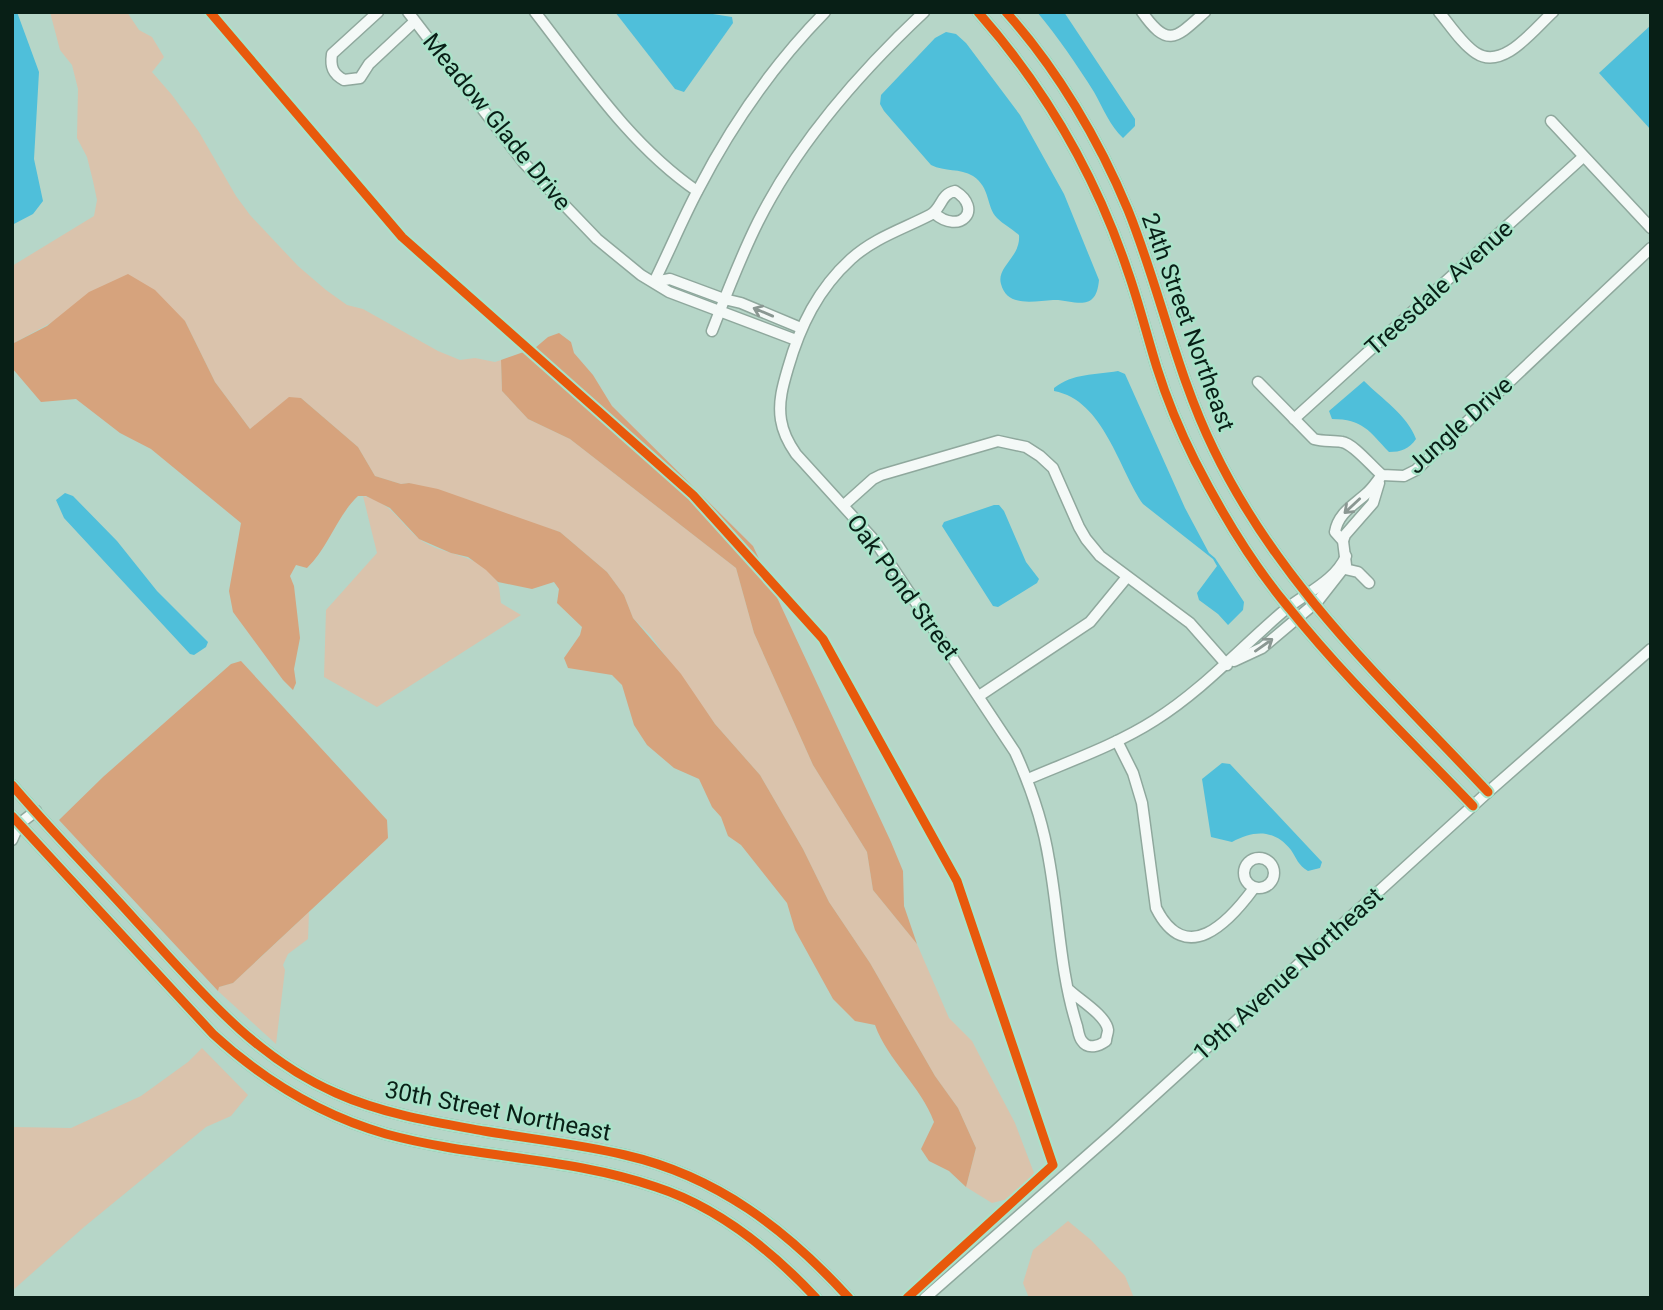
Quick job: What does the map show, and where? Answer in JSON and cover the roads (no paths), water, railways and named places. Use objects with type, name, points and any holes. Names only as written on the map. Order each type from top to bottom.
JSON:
[{"type":"street","points":[[378,12],[332,54],[332,70],[344,80],[360,78],[369,64],[414,22]]},
{"type":"street","name":"Meadow Glade Drive","points":[[408,12],[524,163],[597,239],[641,275],[669,292],[796,341]]},
{"type":"street","points":[[535,12],[626,128],[662,163],[697,191]]},
{"type":"street","points":[[654,282],[697,191],[727,139],[781,61],[825,12]]},
{"type":"street","points":[[712,331],[759,220],[824,119],[861,74],[924,12]]},
{"type":"street","name":"24th Street Northeast","points":[[978,12],[1030,77],[1054,113],[1085,169],[1128,272],[1172,412],[1213,494],[1259,568],[1288,608],[1341,667],[1473,806]]},
{"type":"street","name":"24th Street Northeast","points":[[1006,12],[1046,63],[1104,159],[1128,211],[1178,365],[1214,450],[1267,543],[1314,605],[1488,792]]},
{"type":"street","points":[[1142,12],[1155,30],[1169,36],[1180,34],[1205,12]]},
{"type":"street","points":[[1438,12],[1476,53],[1490,59],[1508,54],[1553,12]]},
{"type":"street","points":[[1550,121],[1651,228]]},
{"type":"street","name":"Treesdale Avenue","points":[[1294,419],[1583,157]]},
{"type":"street","name":"Oak Pond Street","points":[[934,213],[874,242],[853,258],[818,297],[796,341],[780,401],[781,422],[787,440],[796,454],[875,541],[1015,752],[1027,779],[1044,834],[1068,989],[1082,1041],[1090,1046],[1098,1046],[1106,1041],[1108,1030],[1097,1012],[1084,1005],[1068,989]]},
{"type":"street","name":"Jungle Drive","points":[[1258,382],[1314,439],[1325,442],[1341,441],[1351,445],[1382,475],[1404,476],[1416,470],[1651,248]]},
{"type":"street","name":"Meadow Glade Drive","points":[[654,282],[670,279],[741,303],[801,328]]},
{"type":"street","points":[[844,505],[881,475],[981,444],[998,441],[1013,443],[1033,451],[1053,468],[1086,539],[1100,556],[1190,623],[1227,664]]},
{"type":"street","points":[[1227,664],[1262,648],[1314,605],[1345,569],[1345,535],[1373,503],[1382,475]]},
{"type":"street","points":[[1343,541],[1335,532],[1339,520],[1356,501],[1370,491],[1382,475]]},
{"type":"street","points":[[1027,779],[1117,741],[1171,709],[1227,664],[1251,638],[1331,576],[1346,556]]},
{"type":"street","points":[[1345,569],[1358,572],[1369,583]]},
{"type":"street","points":[[979,696],[1090,622],[1127,577]]},
{"type":"street","name":"19th Avenue Northeast","points":[[925,1298],[1114,1132],[1488,792],[1651,649]]},
{"type":"street","points":[[1117,741],[1133,773],[1142,803],[1156,908],[1171,931],[1183,936],[1199,937],[1214,931],[1238,910],[1254,888]]},
{"type":"street","name":"30th Street Northeast","points":[[12,785],[220,1012],[271,1056],[302,1076],[336,1094],[380,1110],[626,1155],[699,1180],[730,1196],[790,1238],[849,1298]]},
{"type":"street","points":[[12,840],[15,822],[36,811]]},
{"type":"street","name":"30th Street Northeast","points":[[15,822],[213,1034],[238,1057],[276,1085],[347,1121],[386,1134],[618,1175],[658,1187],[721,1219],[754,1241],[816,1298]]},
{"type":"water","points":[[12,12],[17,12],[39,72],[34,159],[43,201],[33,214],[12,225]]},
{"type":"water","points":[[615,12],[700,12],[732,17],[733,23],[684,92],[675,89]]},
{"type":"water","points":[[1037,12],[1064,12],[1135,119],[1135,126],[1123,138],[1110,122],[1074,61]]},
{"type":"water","points":[[1651,25],[1651,130],[1599,73]]},
{"type":"water","points":[[946,32],[956,34],[966,43],[1020,115],[1064,194],[1099,280],[1097,291],[1088,301],[1030,302],[1009,297],[1004,292],[1000,278],[1016,250],[1019,235],[994,214],[979,181],[968,174],[931,165],[880,104],[881,95],[935,38]]},
{"type":"water","points":[[1118,371],[1125,374],[1185,508],[1209,553],[1244,602],[1243,610],[1228,625],[1199,600],[1197,593],[1217,566],[1213,559],[1143,504],[1098,422],[1086,408],[1071,397],[1054,391],[1061,383],[1077,377]]},
{"type":"water","points":[[1364,381],[1407,422],[1416,439],[1408,448],[1389,452],[1365,428],[1351,421],[1332,419],[1329,411]]},
{"type":"water","points":[[65,493],[73,496],[117,541],[157,591],[208,642],[206,647],[194,655],[190,654],[64,518],[56,500]]},
{"type":"water","points":[[999,505],[1004,511],[1026,562],[1039,579],[1037,583],[998,607],[993,606],[942,526],[944,522]]},
{"type":"water","points":[[1222,763],[1230,764],[1322,862],[1320,868],[1308,871],[1284,843],[1271,835],[1248,835],[1232,842],[1211,837],[1202,779]]}]
